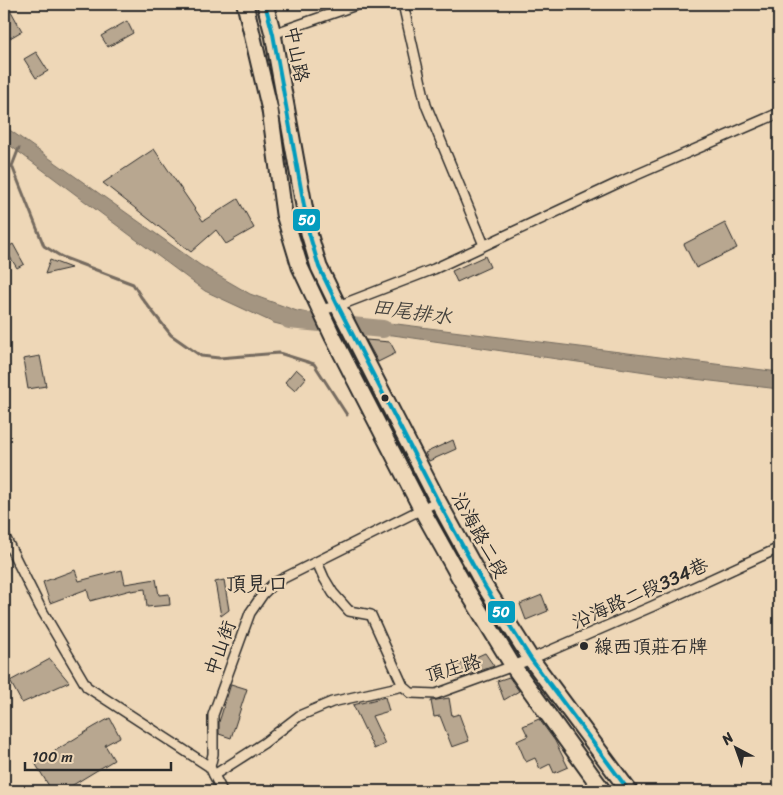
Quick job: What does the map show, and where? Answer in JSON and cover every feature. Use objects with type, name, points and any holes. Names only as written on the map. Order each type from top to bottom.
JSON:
[{"type":"main road","name":"中山路","points":[[245,4],[270,110],[284,214],[300,267],[320,310]]},
{"type":"main road","name":"中山路","points":[[265,4],[273,34],[288,112],[309,233],[320,267],[338,306]]},
{"type":"main road","name":"沿海路二段","points":[[338,306],[438,501],[484,585],[531,659],[630,791]]},
{"type":"main road","name":"沿海路二段","points":[[320,310],[422,510],[466,590],[513,666],[603,791]]},
{"type":"street","points":[[273,34],[359,4]]},
{"type":"street","points":[[402,4],[426,105],[484,246]]},
{"type":"street","points":[[320,310],[338,306],[434,269],[620,182],[779,114]]},
{"type":"street","name":"中山街","points":[[212,771],[213,715],[250,613],[263,594],[274,583],[438,501]]},
{"type":"street","points":[[4,534],[40,607],[87,687],[212,771],[222,791]]},
{"type":"street","name":"沿海路二段334巷","points":[[513,666],[644,610],[779,548]]},
{"type":"street","points":[[212,771],[264,742],[299,716],[332,702],[403,686],[371,615],[349,611],[333,593],[317,562]]},
{"type":"street","name":"頂庄路","points":[[403,686],[411,693],[436,694],[513,666]]},
{"type":"shaded area","points":[[4,126],[200,265],[250,294],[297,311],[308,313],[316,329],[294,328],[274,323],[205,291],[4,141]]},
{"type":"shaded area","points":[[357,319],[779,372],[779,389],[694,379],[393,335],[363,333]]},
{"type":"building","points":[[4,4],[7,4],[22,31],[10,38],[4,27]]},
{"type":"building","points":[[127,21],[133,33],[108,47],[101,36]]},
{"type":"building","points":[[36,52],[48,71],[36,78],[24,59]]},
{"type":"building","points":[[154,149],[203,221],[238,199],[254,228],[226,244],[216,230],[191,252],[103,183]]},
{"type":"building","points":[[725,223],[737,248],[696,268],[684,244]]},
{"type":"building","points":[[13,244],[24,264],[17,268],[5,249]]},
{"type":"building","points":[[485,256],[490,267],[457,282],[452,271]]},
{"type":"building","points":[[50,260],[71,268],[45,274]]},
{"type":"building","points":[[366,340],[390,342],[396,353],[378,362]]},
{"type":"building","points":[[40,356],[46,386],[28,389],[23,359]]},
{"type":"building","points":[[296,369],[306,378],[295,391],[285,382]]},
{"type":"building","points":[[453,440],[456,449],[429,461],[425,453]]},
{"type":"building","points":[[75,570],[79,581],[122,570],[125,584],[156,579],[159,595],[169,594],[170,605],[147,607],[145,589],[131,590],[90,601],[87,589],[50,603],[43,582]]},
{"type":"building","points":[[224,580],[229,610],[221,616],[215,582]]},
{"type":"building","points":[[542,595],[548,611],[526,620],[520,604]]},
{"type":"building","points":[[485,653],[494,666],[461,678],[456,666]]},
{"type":"building","points":[[50,659],[69,682],[22,703],[10,681]]},
{"type":"building","points":[[509,677],[519,691],[504,700],[497,681]]},
{"type":"building","points":[[231,684],[247,689],[231,738],[219,734],[219,722]]},
{"type":"building","points":[[385,697],[389,711],[372,716],[385,744],[374,749],[353,705]]},
{"type":"building","points":[[449,698],[452,716],[459,714],[469,741],[452,747],[440,716],[434,717],[431,701]]},
{"type":"building","points":[[110,718],[120,737],[105,745],[114,760],[63,791],[52,791],[35,763]]},
{"type":"building","points":[[539,719],[555,741],[568,767],[554,773],[550,764],[540,769],[535,758],[526,762],[517,741],[528,736],[523,726]]},
{"type":"waterway","points":[[19,148],[12,166],[44,246],[62,257],[133,284],[171,335],[201,356],[219,358],[279,353],[314,364],[347,415]]},
{"type":"waterway","name":"田尾排水","points":[[289,320],[383,329]]},
{"type":"transit line","name":"50","points":[[265,4],[273,34],[309,233],[319,267],[438,501],[484,585],[531,659],[629,791]]},
{"type":"place","name":"線西頂莊石牌","points":[[584,646]]},
{"type":"district","name":"頂見口","points":[[257,584]]}]
